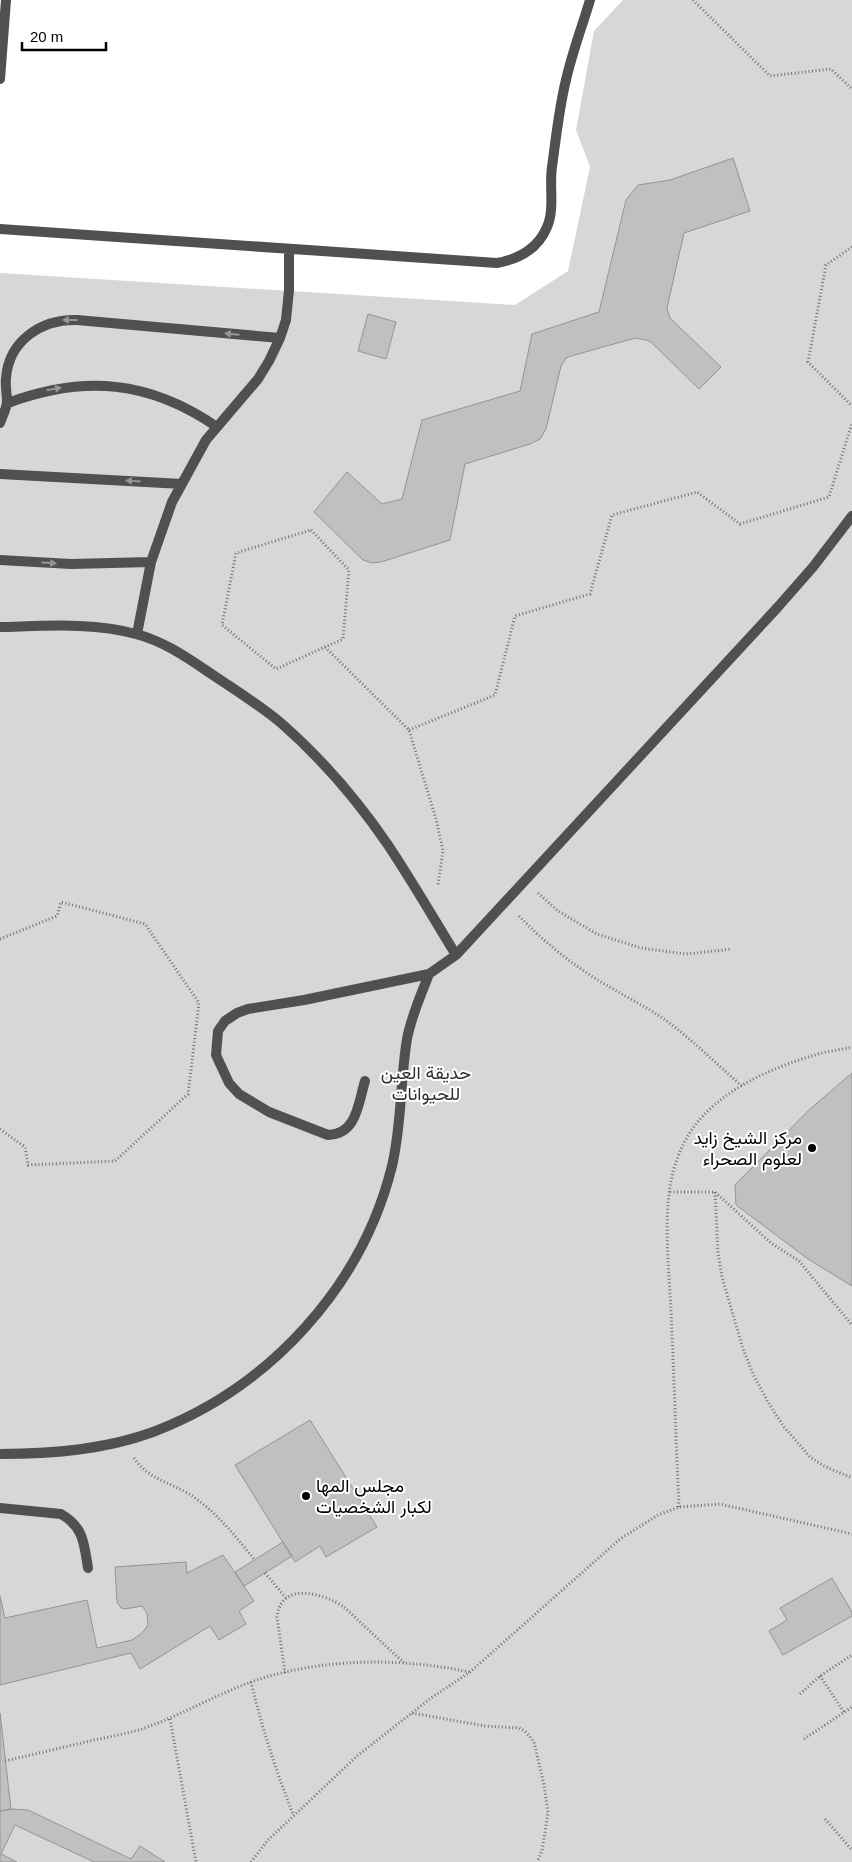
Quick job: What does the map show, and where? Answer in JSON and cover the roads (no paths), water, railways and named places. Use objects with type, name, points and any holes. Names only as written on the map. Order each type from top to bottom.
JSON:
[{"type":"lane","points":[[0,80],[6,0]]},
{"type":"lane","points":[[0,229],[497,263],[523,256],[542,238],[548,227],[551,214],[552,169],[566,81],[590,0]]},
{"type":"lane","points":[[137,634],[152,562],[172,502],[206,440],[258,379],[269,362],[280,338],[286,320],[290,290],[289,249]]},
{"type":"lane","points":[[0,424],[8,403],[5,378],[13,354],[29,334],[39,327],[52,322],[77,320],[280,338]]},
{"type":"lane","points":[[8,403],[50,390],[79,386],[116,386],[138,390],[179,404],[217,427]]},
{"type":"lane","points":[[0,474],[182,484]]},
{"type":"lane","points":[[365,1081],[351,1125],[337,1135],[328,1135],[269,1112],[239,1094],[229,1083],[216,1055],[218,1031],[225,1020],[248,1009],[304,1000],[429,974],[456,955],[777,608],[813,567],[852,516]]},
{"type":"lane","points":[[0,560],[71,564],[152,562]]},
{"type":"lane","points":[[0,627],[73,626],[110,629],[137,634],[170,648],[187,658],[280,722],[352,798],[388,845],[456,955]]},
{"type":"lane","points":[[0,1454],[34,1454],[74,1450],[125,1440],[152,1432],[186,1418],[249,1380],[277,1357],[303,1331],[326,1303],[348,1271],[366,1238],[377,1212],[392,1166],[401,1110],[407,1039],[411,1022],[429,974]]},
{"type":"lane","points":[[0,1508],[61,1514],[68,1518],[75,1524],[83,1539],[88,1568]]},
{"type":"place","name":"مركز الشيخ زايد لعلوم الصحراء","points":[[812,1148]]},
{"type":"place","name":"مجلس المها لكبار الشخصيات","points":[[306,1496]]},
{"type":"park label","name":"حديقة العين للحيوانات","points":[[426,1083]]}]
